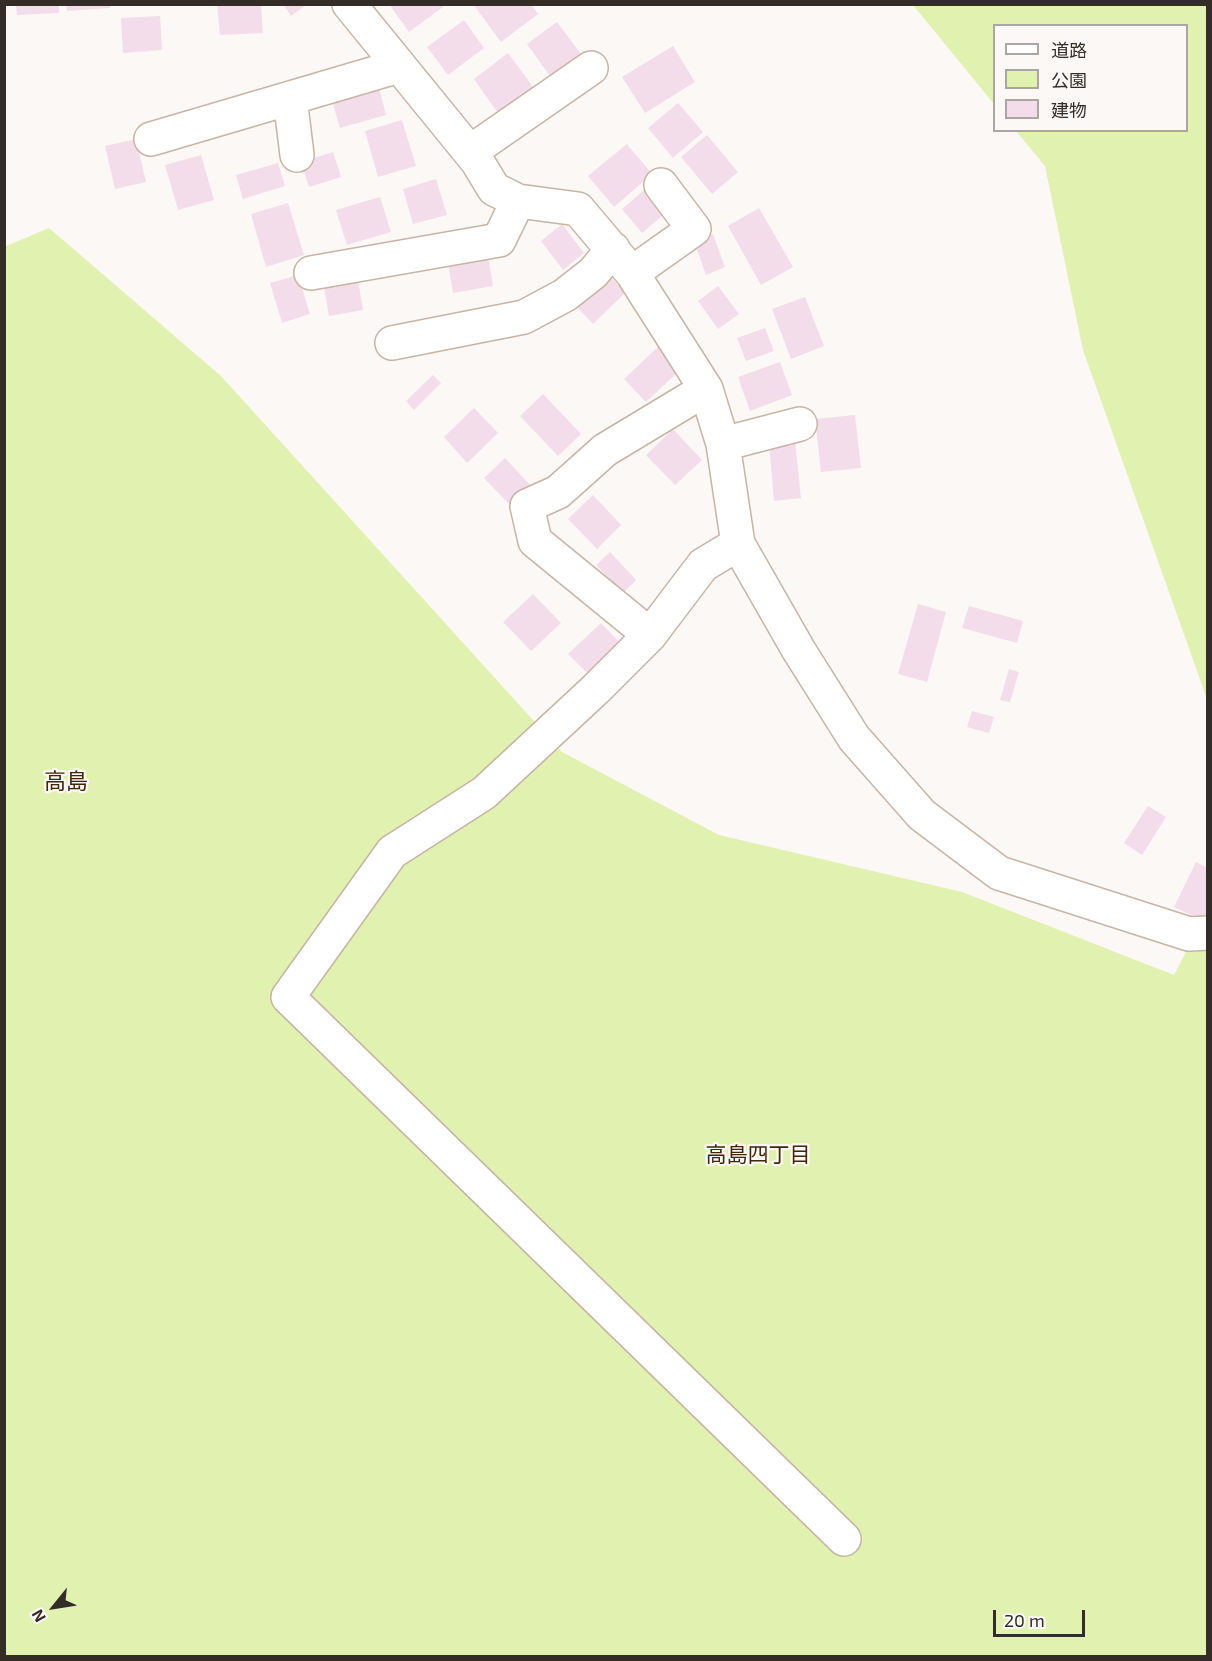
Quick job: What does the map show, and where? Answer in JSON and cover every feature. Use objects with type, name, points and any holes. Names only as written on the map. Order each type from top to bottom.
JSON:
[{"type":"street","points":[[349,4],[470,152],[494,189],[519,201],[578,209],[622,261],[706,389],[723,444],[738,544],[798,649],[854,738],[922,815],[999,873],[1189,934],[1208,933]]},
{"type":"street","points":[[151,139],[399,66]]},
{"type":"street","points":[[470,152],[591,68]]},
{"type":"street","points":[[290,98],[297,155]]},
{"type":"street","points":[[392,343],[524,317],[565,295],[593,273],[694,229],[661,185]]},
{"type":"street","points":[[311,273],[499,240],[519,201]]},
{"type":"street","points":[[650,635],[535,541],[527,506],[558,492],[605,450],[706,389]]},
{"type":"street","points":[[723,444],[800,424]]},
{"type":"street","points":[[738,544],[703,565],[650,635],[596,689],[484,793],[392,852],[288,997],[844,1539]]},
{"type":"green space","points":[[913,5],[1207,5],[1207,699],[1083,350],[1045,166],[1017,132],[1188,132],[1188,24],[993,24],[993,103]]},
{"type":"green space","points":[[49,228],[221,376],[562,752],[719,835],[962,892],[1174,975],[1207,912],[1208,1656],[5,1656],[4,247]]},
{"type":"building","points":[[66,4],[110,4],[110,8],[67,11]]},
{"type":"building","points":[[217,4],[261,4],[263,33],[220,35]]},
{"type":"building","points":[[283,4],[307,4],[291,16]]},
{"type":"building","points":[[395,4],[441,4],[443,7],[409,32],[391,7]]},
{"type":"building","points":[[473,4],[531,4],[538,14],[501,42]]},
{"type":"building","points":[[16,5],[59,5],[59,13],[17,15]]},
{"type":"building","points":[[160,16],[162,50],[123,53],[121,18]]},
{"type":"building","points":[[464,20],[484,48],[448,75],[427,47]]},
{"type":"building","points":[[557,22],[581,54],[550,76],[527,44]]},
{"type":"building","points":[[673,46],[695,82],[645,113],[622,77]]},
{"type":"building","points":[[508,53],[533,87],[498,113],[474,79]]},
{"type":"building","points":[[379,87],[386,115],[340,128],[332,101]]},
{"type":"building","points":[[678,103],[703,132],[673,158],[648,128]]},
{"type":"building","points":[[402,120],[416,166],[378,177],[365,131]]},
{"type":"building","points":[[707,135],[738,172],[712,194],[681,157]]},
{"type":"building","points":[[136,139],[146,182],[115,189],[105,146]]},
{"type":"building","points":[[627,144],[652,174],[614,207],[588,176]]},
{"type":"building","points":[[333,152],[341,177],[309,187],[301,162]]},
{"type":"building","points":[[201,155],[214,200],[178,210],[165,165]]},
{"type":"building","points":[[278,163],[285,186],[243,199],[236,175]]},
{"type":"building","points":[[436,179],[447,215],[413,224],[403,189]]},
{"type":"building","points":[[650,185],[670,209],[642,233],[622,209]]},
{"type":"building","points":[[380,197],[391,232],[347,245],[336,210]]},
{"type":"building","points":[[288,203],[304,255],[266,267],[251,214]]},
{"type":"building","points":[[759,208],[793,267],[761,285],[728,226]]},
{"type":"building","points":[[562,224],[584,253],[563,270],[541,241]]},
{"type":"building","points":[[713,234],[725,267],[706,275],[694,241]]},
{"type":"building","points":[[487,250],[493,286],[453,293],[447,257]]},
{"type":"building","points":[[607,273],[625,293],[593,324],[575,305]]},
{"type":"building","points":[[298,275],[310,314],[282,323],[270,283]]},
{"type":"building","points":[[357,275],[363,310],[329,316],[323,281]]},
{"type":"building","points":[[718,286],[739,314],[718,329],[698,301]]},
{"type":"building","points":[[805,297],[824,346],[791,359],[772,309]]},
{"type":"building","points":[[765,328],[774,351],[746,361],[737,338]]},
{"type":"building","points":[[660,345],[682,368],[646,402],[624,379]]},
{"type":"building","points":[[780,362],[792,395],[750,411],[738,377]]},
{"type":"building","points":[[433,375],[441,383],[414,410],[406,401]]},
{"type":"building","points":[[543,394],[581,434],[558,456],[520,416]]},
{"type":"building","points":[[474,408],[498,433],[467,463],[444,437]]},
{"type":"building","points":[[855,415],[861,468],[821,472],[815,419]]},
{"type":"building","points":[[673,429],[702,460],[675,485],[646,455]]},
{"type":"building","points":[[795,441],[801,498],[774,501],[769,443]]},
{"type":"building","points":[[505,458],[531,486],[510,505],[484,478]]},
{"type":"building","points":[[593,495],[621,525],[597,549],[568,519]]},
{"type":"building","points":[[610,552],[636,580],[623,593],[596,565]]},
{"type":"building","points":[[533,594],[561,623],[531,651],[503,622]]},
{"type":"building","points":[[918,604],[946,612],[927,682],[898,674]]},
{"type":"building","points":[[969,606],[1023,621],[1017,643],[962,628]]},
{"type":"building","points":[[601,623],[625,648],[593,679],[568,654]]},
{"type":"building","points":[[1009,669],[1019,672],[1010,702],[1000,700]]},
{"type":"building","points":[[972,711],[994,717],[989,733],[967,727]]},
{"type":"building","points":[[1148,806],[1166,817],[1142,855],[1124,843]]},
{"type":"building","points":[[1196,862],[1208,868],[1208,923],[1174,907]]},
{"type":"district","name":"高島","points":[[66,782]]},
{"type":"district","name":"高島四丁目","points":[[758,1155]]}]
